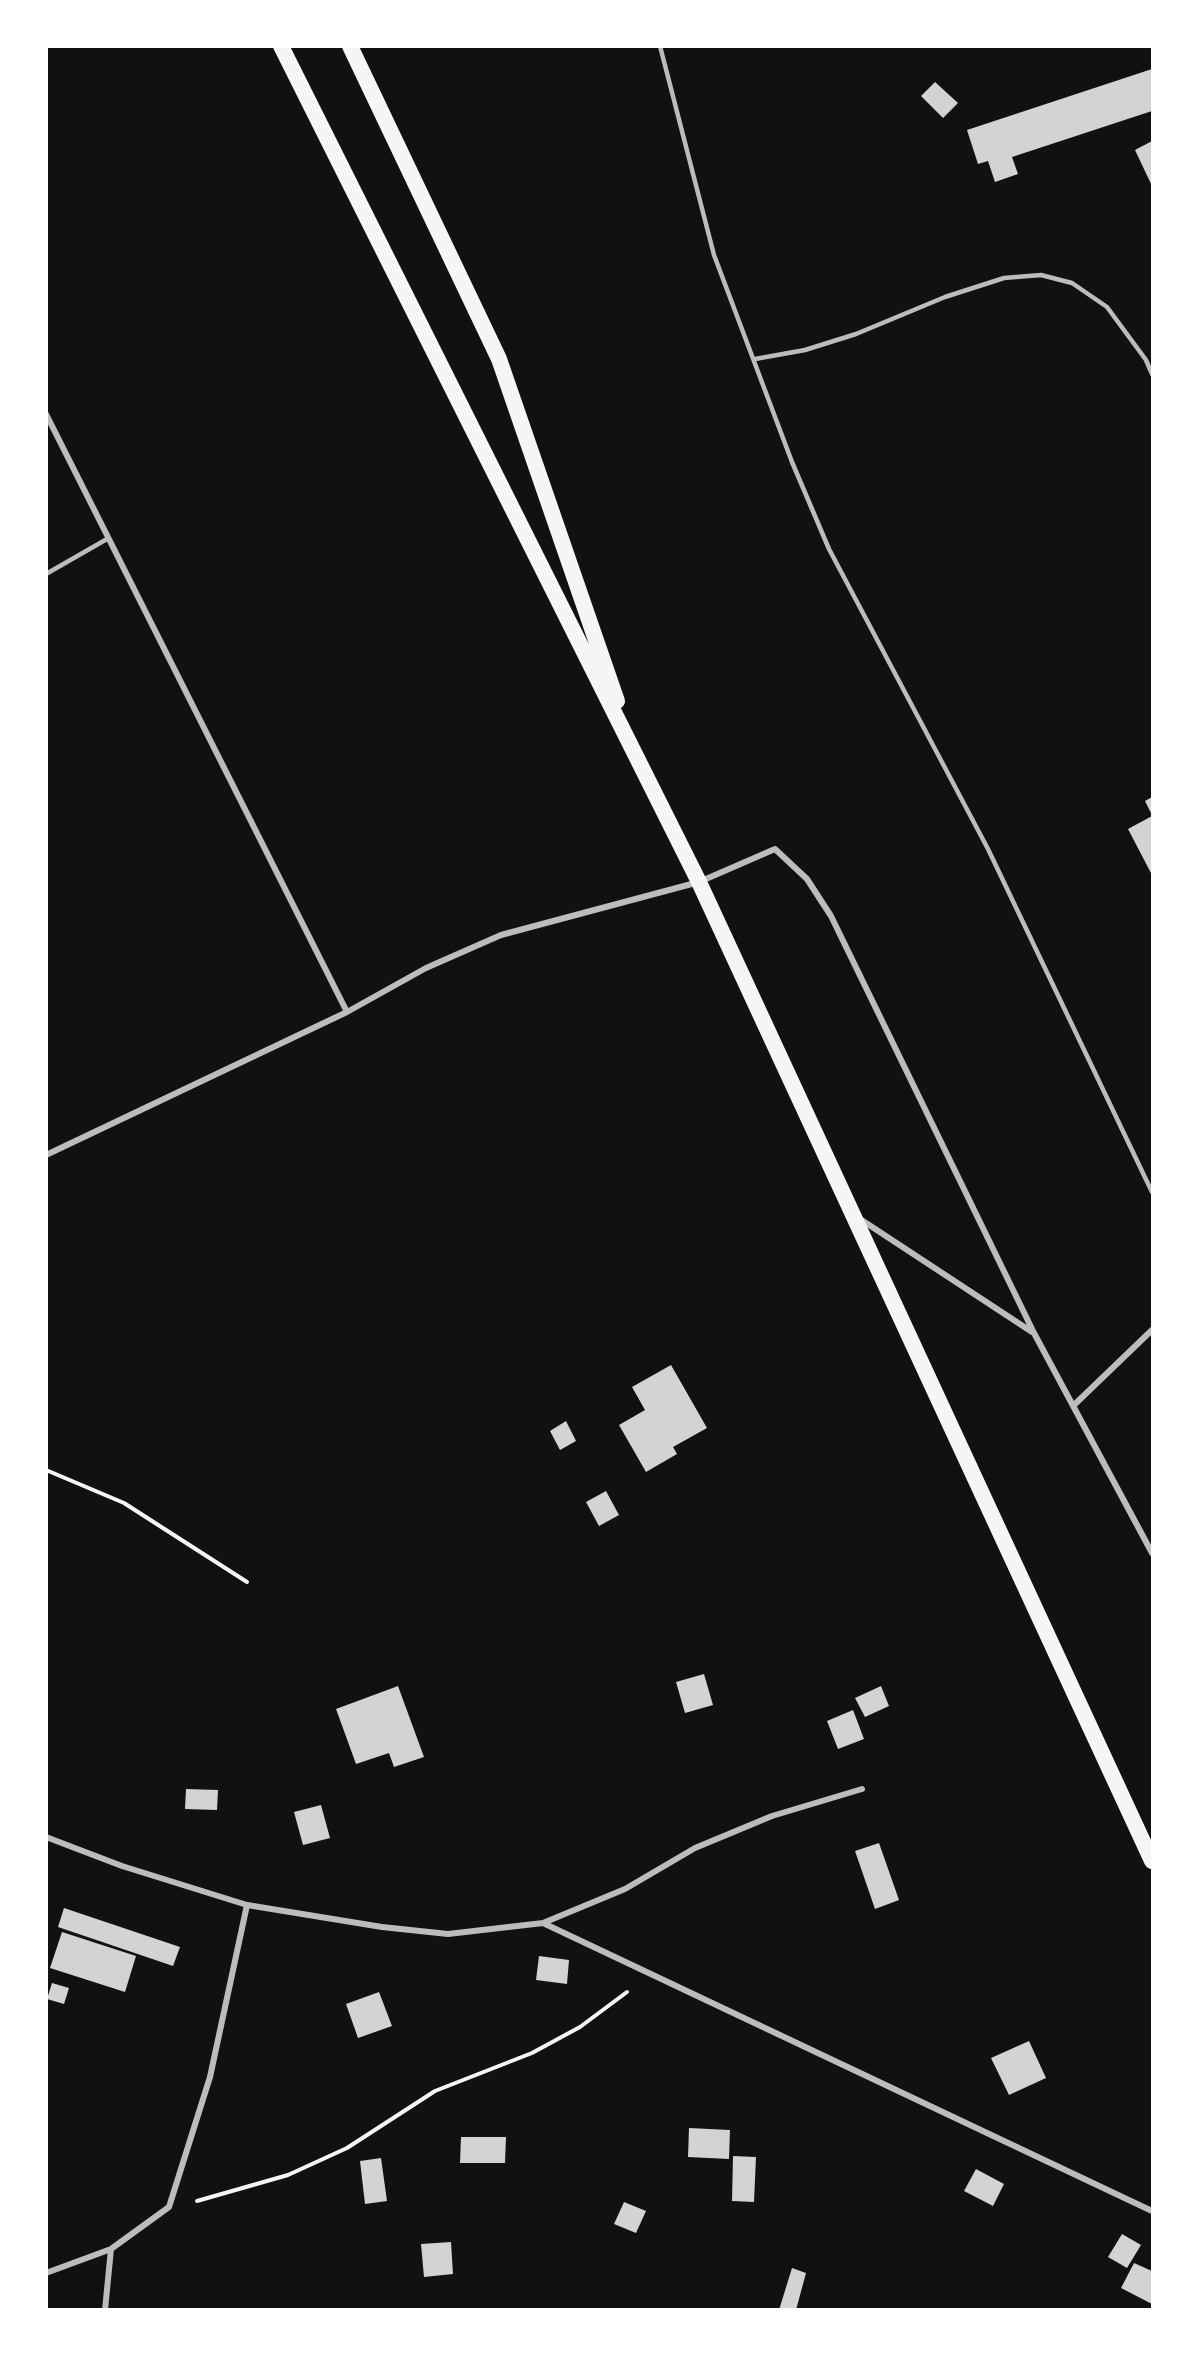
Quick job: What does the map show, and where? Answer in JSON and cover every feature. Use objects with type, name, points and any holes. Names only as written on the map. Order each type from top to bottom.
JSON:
[{"type":"highway","points":[[280,46],[699,882],[1152,1862]]},
{"type":"highway","points":[[350,46],[499,359],[638,762]]},
{"type":"street","points":[[46,414],[347,1012]]},
{"type":"street","points":[[46,1155],[347,1012],[426,968],[501,935],[699,882],[775,849],[807,879],[831,916],[1034,1333],[1152,1553]]},
{"type":"street","points":[[852,1214],[1034,1333]]},
{"type":"street","points":[[1073,1406],[1152,1330]]},
{"type":"street","points":[[46,1837],[122,1866],[247,1905],[382,1927],[448,1934],[543,1923],[625,1889],[695,1848],[772,1816],[862,1789]]},
{"type":"street","points":[[46,2273],[111,2249],[169,2207],[210,2077],[247,1905]]},
{"type":"street","points":[[543,1923],[1152,2211]]},
{"type":"street","points":[[105,2310],[111,2249]]},
{"type":"lane","points":[[660,46],[714,255],[792,462],[829,549],[988,849],[1152,1192]]},
{"type":"lane","points":[[755,359],[805,350],[856,334],[945,297],[1004,278],[1041,275],[1072,283],[1107,307],[1146,360],[1152,374]]},
{"type":"lane","points":[[46,574],[107,539]]},
{"type":"path","points":[[46,1470],[124,1503],[247,1582]]},
{"type":"path","points":[[169,2207],[225,2194],[288,2175],[347,2148],[435,2091],[532,2053],[580,2027],[651,1973]]},
{"type":"building","points":[[1152,69],[1152,111],[1012,157],[1018,174],[995,182],[988,161],[978,164],[967,130]]},
{"type":"building","points":[[935,82],[958,103],[943,118],[921,96]]},
{"type":"building","points":[[1152,141],[1152,186],[1135,150]]},
{"type":"building","points":[[1152,797],[1152,815],[1145,801]]},
{"type":"building","points":[[1152,816],[1152,875],[1128,829]]},
{"type":"building","points":[[671,1365],[707,1428],[673,1447],[677,1454],[646,1472],[619,1425],[645,1410],[632,1387]]},
{"type":"building","points":[[566,1421],[576,1441],[560,1450],[550,1431]]},
{"type":"building","points":[[606,1491],[619,1515],[599,1526],[586,1502]]},
{"type":"building","points":[[704,1674],[713,1705],[685,1713],[676,1682]]},
{"type":"building","points":[[398,1686],[424,1757],[394,1767],[389,1753],[356,1764],[336,1709]]},
{"type":"building","points":[[881,1686],[889,1706],[865,1717],[855,1698]]},
{"type":"building","points":[[853,1710],[864,1739],[838,1749],[827,1721]]},
{"type":"building","points":[[186,1789],[218,1790],[217,1810],[185,1809]]},
{"type":"building","points":[[321,1805],[330,1838],[303,1845],[294,1812]]},
{"type":"building","points":[[879,1843],[899,1900],[875,1909],[855,1851]]},
{"type":"building","points":[[64,1908],[180,1947],[173,1966],[58,1927]]},
{"type":"building","points":[[62,1932],[136,1956],[125,1992],[50,1968]]},
{"type":"building","points":[[539,1956],[569,1960],[567,1984],[536,1980]]},
{"type":"building","points":[[52,1983],[69,1988],[64,2004],[47,1999]]},
{"type":"building","points":[[379,1992],[392,2026],[358,2038],[346,2004]]},
{"type":"building","points":[[1029,2041],[1046,2078],[1009,2095],[991,2058]]},
{"type":"building","points":[[689,2128],[730,2130],[729,2159],[688,2157]]},
{"type":"building","points":[[461,2137],[506,2137],[505,2163],[460,2163]]},
{"type":"building","points":[[733,2156],[756,2157],[754,2202],[732,2201]]},
{"type":"building","points":[[381,2158],[387,2201],[365,2204],[360,2161]]},
{"type":"building","points":[[976,2169],[1004,2184],[993,2206],[964,2191]]},
{"type":"building","points":[[624,2202],[646,2211],[636,2233],[614,2224]]},
{"type":"building","points":[[1122,2234],[1141,2245],[1127,2268],[1108,2257]]},
{"type":"building","points":[[451,2242],[453,2274],[424,2277],[421,2244]]},
{"type":"building","points":[[1134,2263],[1152,2271],[1152,2304],[1121,2288]]},
{"type":"building","points":[[792,2268],[806,2273],[796,2310],[779,2310]]}]
